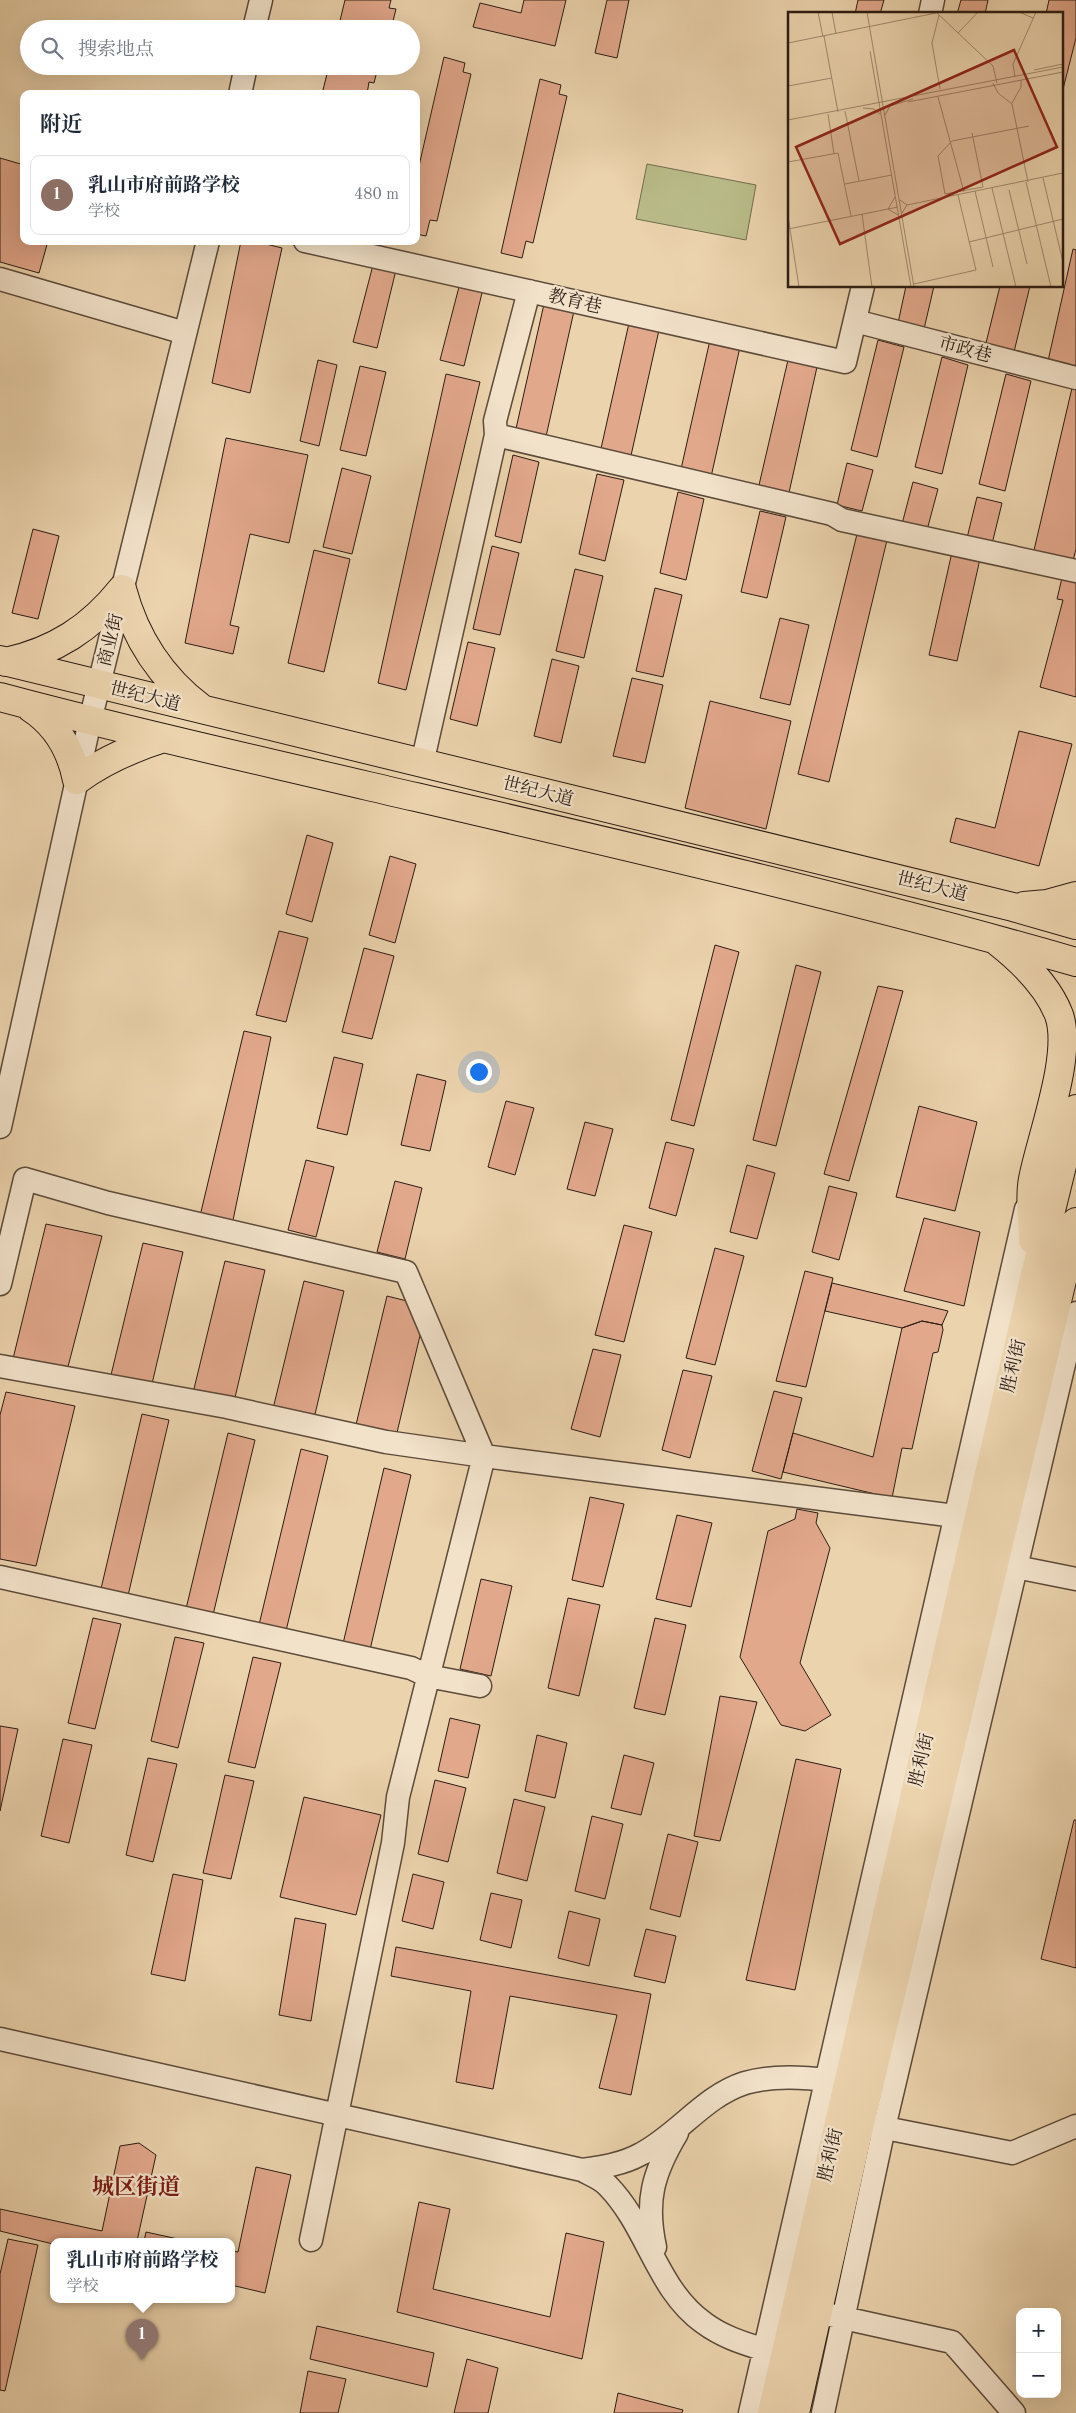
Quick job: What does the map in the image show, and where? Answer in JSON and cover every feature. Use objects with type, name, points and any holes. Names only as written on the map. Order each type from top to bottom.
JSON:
[{"type":"main road","points":[[3,661],[47,650],[67,640],[97,617],[122,588]]},
{"type":"main road","points":[[122,588],[135,628],[157,665],[188,698],[207,712]]},
{"type":"main road","name":"世纪大道","points":[[3,661],[1013,907],[1076,925]]},
{"type":"main road","points":[[13,701],[49,722],[58,733],[71,756],[77,780],[109,759],[164,738]]},
{"type":"main road","name":"世纪大道","points":[[13,701],[90,721],[556,829],[993,938],[1076,962]]},
{"type":"main road","points":[[1013,907],[1047,904],[1076,896]]},
{"type":"main road","points":[[993,938],[1016,956],[1033,975],[1059,1015],[1063,1037],[1060,1066],[1032,1182],[1034,1278]]},
{"type":"main road","name":"胜利街","points":[[861,2123],[837,2081],[1076,1109]]},
{"type":"main road","name":"胜利街","points":[[795,2413],[806,2310],[861,2123],[1075,1228]]},
{"type":"main road","name":"胜利街","points":[[772,2413],[775,2353],[806,2310]]},
{"type":"street","points":[[256,20],[261,0]]},
{"type":"street","points":[[241,90],[244,75]]},
{"type":"street","name":"商业街","points":[[0,1127],[90,721],[207,245]]},
{"type":"street","name":"教育巷","points":[[323,245],[845,362],[855,321]]},
{"type":"street","points":[[0,278],[185,333]]},
{"type":"street","points":[[855,321],[863,288]]},
{"type":"street","points":[[422,764],[496,435],[495,421],[529,292]]},
{"type":"street","name":"市政巷","points":[[855,321],[1076,378]]},
{"type":"street","points":[[496,435],[832,514],[842,520],[1076,571]]},
{"type":"street","points":[[0,1284],[25,1179],[108,1203],[406,1272],[484,1456],[398,1797],[393,1842],[311,2240]]},
{"type":"street","points":[[750,2413],[775,2353],[837,2081],[955,1516],[1032,1182]]},
{"type":"street","points":[[823,2413],[861,2123],[1016,1566],[1076,1313]]},
{"type":"street","points":[[0,1366],[227,1407],[386,1442],[955,1516]]},
{"type":"street","points":[[1016,1566],[1076,1579]]},
{"type":"street","points":[[0,1577],[411,1668],[428,1676],[480,1686]]},
{"type":"street","points":[[0,2039],[582,2170],[607,2185],[624,2205],[642,2234],[673,2293],[703,2323],[737,2342],[775,2353]]},
{"type":"street","points":[[582,2170],[615,2165],[641,2154],[721,2095],[744,2084],[764,2079],[802,2077],[837,2081]]},
{"type":"street","points":[[861,2123],[1012,2153],[1076,2126]]},
{"type":"street","points":[[660,2269],[649,2207],[656,2175],[665,2153],[681,2125]]},
{"type":"street","points":[[806,2310],[952,2342],[1014,2413]]},
{"type":"green space","points":[[647,164],[756,185],[746,240],[636,219]]},
{"type":"building","points":[[345,0],[391,0],[389,8],[396,9],[393,20],[340,20]]},
{"type":"building","points":[[524,0],[566,0],[555,46],[473,27],[480,3],[521,13]]},
{"type":"building","points":[[607,0],[629,0],[617,58],[595,53]]},
{"type":"building","points":[[858,0],[884,0],[881,12],[855,12]]},
{"type":"building","points":[[961,0],[988,0],[985,12],[958,12]]},
{"type":"building","points":[[1049,0],[1076,0],[1076,38],[1064,85],[1064,12],[1046,12]]},
{"type":"building","points":[[444,57],[465,63],[463,72],[471,74],[437,221],[430,220],[426,236],[420,235],[420,162]]},
{"type":"building","points":[[327,75],[376,75],[374,83],[369,82],[368,90],[323,90]]},
{"type":"building","points":[[540,79],[561,85],[559,94],[567,96],[533,243],[526,241],[522,258],[501,253]]},
{"type":"building","points":[[0,158],[20,164],[20,245],[47,245],[39,273],[0,262]]},
{"type":"building","points":[[240,245],[270,245],[282,248],[250,393],[212,383]]},
{"type":"building","points":[[1073,249],[1076,250],[1076,368],[1048,361]]},
{"type":"building","points":[[373,265],[396,270],[377,348],[353,342]]},
{"type":"building","points":[[460,283],[483,289],[464,366],[440,360]]},
{"type":"building","points":[[906,288],[934,288],[924,329],[898,323]]},
{"type":"building","points":[[1000,288],[1030,288],[1013,356],[985,347]]},
{"type":"building","points":[[544,304],[574,311],[543,450],[513,442]]},
{"type":"building","points":[[629,323],[659,330],[628,469],[598,462]]},
{"type":"building","points":[[710,340],[740,347],[709,486],[679,478]]},
{"type":"building","points":[[878,340],[904,347],[877,457],[851,450]]},
{"type":"building","points":[[942,357],[968,365],[942,474],[915,467]]},
{"type":"building","points":[[318,360],[337,365],[319,446],[300,441]]},
{"type":"building","points":[[788,360],[817,367],[786,506],[756,498]]},
{"type":"building","points":[[360,366],[386,372],[366,456],[340,450]]},
{"type":"building","points":[[446,374],[480,382],[406,690],[378,683]]},
{"type":"building","points":[[1006,374],[1031,381],[1005,491],[979,484]]},
{"type":"building","points":[[1072,388],[1076,389],[1076,549],[1070,572],[1031,563]]},
{"type":"building","points":[[226,438],[308,455],[289,543],[250,534],[230,625],[239,627],[233,654],[185,643]]},
{"type":"building","points":[[513,455],[539,462],[521,543],[495,536]]},
{"type":"building","points":[[847,463],[873,470],[862,511],[837,505]]},
{"type":"building","points":[[342,468],[371,476],[352,554],[323,547]]},
{"type":"building","points":[[597,474],[624,480],[605,561],[579,554]]},
{"type":"building","points":[[913,482],[938,489],[927,530],[902,524]]},
{"type":"building","points":[[678,492],[704,499],[686,580],[660,573]]},
{"type":"building","points":[[977,497],[1002,503],[992,544],[967,538]]},
{"type":"building","points":[[760,511],[786,517],[767,598],[741,592]]},
{"type":"building","points":[[33,529],[59,536],[38,619],[12,613]]},
{"type":"building","points":[[858,530],[888,536],[829,782],[798,774]]},
{"type":"building","points":[[492,546],[519,553],[500,635],[473,629]]},
{"type":"building","points":[[314,550],[350,559],[324,672],[288,663]]},
{"type":"building","points":[[952,552],[980,559],[957,661],[929,655]]},
{"type":"building","points":[[575,569],[603,576],[584,658],[556,651]]},
{"type":"building","points":[[1062,578],[1076,582],[1076,697],[1040,687],[1063,600],[1057,599]]},
{"type":"building","points":[[655,588],[682,595],[663,677],[636,671]]},
{"type":"building","points":[[780,618],[809,625],[790,705],[760,698]]},
{"type":"building","points":[[468,642],[495,648],[477,726],[450,719]]},
{"type":"building","points":[[552,659],[579,666],[561,743],[534,736]]},
{"type":"building","points":[[632,678],[663,685],[645,763],[613,756]]},
{"type":"building","points":[[710,701],[791,721],[766,829],[685,808]]},
{"type":"building","points":[[1019,731],[1072,744],[1039,866],[950,842],[956,818],[995,828]]},
{"type":"building","points":[[307,835],[333,843],[312,922],[286,914]]},
{"type":"building","points":[[390,856],[416,864],[395,943],[369,935]]},
{"type":"building","points":[[279,931],[308,938],[286,1022],[256,1015]]},
{"type":"building","points":[[715,945],[739,952],[694,1126],[671,1120]]},
{"type":"building","points":[[364,948],[394,956],[372,1039],[342,1032]]},
{"type":"building","points":[[796,965],[821,972],[776,1146],[753,1140]]},
{"type":"building","points":[[878,986],[903,991],[849,1181],[824,1174]]},
{"type":"building","points":[[244,1031],[271,1037],[232,1225],[200,1216]]},
{"type":"building","points":[[334,1057],[363,1064],[347,1135],[317,1128]]},
{"type":"building","points":[[417,1074],[446,1081],[430,1151],[401,1145]]},
{"type":"building","points":[[506,1101],[534,1108],[515,1175],[488,1167]]},
{"type":"building","points":[[919,1106],[977,1122],[955,1211],[896,1197]]},
{"type":"building","points":[[585,1122],[613,1129],[595,1196],[567,1189]]},
{"type":"building","points":[[666,1142],[694,1149],[676,1216],[649,1208]]},
{"type":"building","points":[[306,1160],[334,1167],[316,1237],[288,1230]]},
{"type":"building","points":[[747,1165],[775,1173],[757,1239],[730,1232]]},
{"type":"building","points":[[395,1181],[422,1188],[405,1259],[377,1252]]},
{"type":"building","points":[[829,1186],[857,1193],[839,1260],[812,1252]]},
{"type":"building","points":[[924,1218],[980,1232],[964,1306],[904,1291]]},
{"type":"building","points":[[46,1224],[102,1236],[64,1382],[10,1371]]},
{"type":"building","points":[[624,1225],[652,1232],[624,1342],[595,1335]]},
{"type":"building","points":[[143,1243],[183,1252],[151,1388],[110,1379]]},
{"type":"building","points":[[715,1248],[744,1256],[715,1365],[686,1358]]},
{"type":"building","points":[[225,1261],[265,1270],[233,1406],[192,1397]]},
{"type":"building","points":[[805,1271],[833,1278],[806,1387],[776,1381]]},
{"type":"building","points":[[304,1281],[344,1291],[312,1427],[271,1417]]},
{"type":"building","points":[[832,1283],[948,1311],[942,1325],[922,1321],[902,1328],[825,1311]]},
{"type":"building","points":[[387,1296],[427,1306],[395,1441],[354,1433]]},
{"type":"building","points":[[922,1321],[942,1325],[943,1330],[938,1352],[933,1353],[912,1449],[902,1448],[892,1498],[783,1472],[793,1433],[873,1457],[902,1328]]},
{"type":"building","points":[[593,1349],[621,1355],[600,1437],[571,1429]]},
{"type":"building","points":[[683,1370],[712,1376],[690,1458],[662,1450]]},
{"type":"building","points":[[774,1391],[802,1398],[781,1479],[752,1471]]},
{"type":"building","points":[[6,1392],[75,1406],[36,1566],[0,1559],[0,1415]]},
{"type":"building","points":[[142,1414],[169,1420],[127,1600],[100,1593]]},
{"type":"building","points":[[228,1433],[255,1440],[212,1619],[185,1613]]},
{"type":"building","points":[[301,1449],[328,1456],[285,1635],[258,1629]]},
{"type":"building","points":[[384,1468],[411,1475],[369,1654],[342,1648]]},
{"type":"building","points":[[590,1497],[624,1504],[603,1587],[572,1580]]},
{"type":"building","points":[[797,1509],[818,1513],[816,1523],[830,1548],[800,1663],[831,1715],[805,1731],[781,1725],[740,1657],[768,1531],[795,1519]]},
{"type":"building","points":[[677,1515],[712,1523],[691,1607],[656,1599]]},
{"type":"building","points":[[481,1579],[512,1586],[491,1676],[460,1669]]},
{"type":"building","points":[[568,1598],[600,1605],[579,1696],[548,1688]]},
{"type":"building","points":[[93,1618],[121,1624],[95,1729],[68,1723]]},
{"type":"building","points":[[655,1618],[686,1625],[665,1715],[634,1708]]},
{"type":"building","points":[[175,1637],[204,1643],[178,1748],[151,1741]]},
{"type":"building","points":[[253,1657],[281,1663],[255,1768],[228,1762]]},
{"type":"building","points":[[720,1696],[757,1702],[720,1841],[694,1836]]},
{"type":"building","points":[[450,1718],[480,1725],[468,1778],[438,1771]]},
{"type":"building","points":[[0,1726],[18,1729],[0,1811]]},
{"type":"building","points":[[537,1735],[567,1743],[555,1798],[525,1791]]},
{"type":"building","points":[[63,1739],[92,1745],[69,1843],[41,1836]]},
{"type":"building","points":[[624,1755],[654,1763],[641,1815],[611,1808]]},
{"type":"building","points":[[148,1758],[177,1764],[153,1862],[126,1855]]},
{"type":"building","points":[[796,1759],[841,1769],[795,1990],[746,1980]]},
{"type":"building","points":[[225,1775],[254,1781],[231,1879],[203,1873]]},
{"type":"building","points":[[435,1780],[466,1788],[448,1862],[418,1854]]},
{"type":"building","points":[[304,1797],[381,1815],[356,1915],[280,1897]]},
{"type":"building","points":[[514,1799],[545,1807],[527,1881],[497,1873]]},
{"type":"building","points":[[592,1816],[623,1824],[605,1899],[575,1891]]},
{"type":"building","points":[[1074,1820],[1076,1820],[1076,1968],[1041,1959]]},
{"type":"building","points":[[668,1834],[698,1842],[680,1917],[650,1909]]},
{"type":"building","points":[[173,1874],[203,1880],[185,1981],[151,1974]]},
{"type":"building","points":[[413,1874],[444,1882],[433,1929],[402,1921]]},
{"type":"building","points":[[491,1893],[522,1900],[511,1948],[480,1940]]},
{"type":"building","points":[[569,1911],[600,1919],[589,1966],[558,1958]]},
{"type":"building","points":[[295,1918],[326,1924],[311,2021],[279,2015]]},
{"type":"building","points":[[646,1929],[676,1936],[665,1983],[634,1976]]},
{"type":"building","points":[[396,1947],[651,1994],[631,2095],[599,2088],[617,2015],[510,1996],[493,2089],[456,2082],[471,1991],[391,1976]]},
{"type":"building","points":[[139,2143],[156,2155],[138,2238],[50,2238],[50,2243],[0,2231],[0,2209],[102,2231],[120,2146]]},
{"type":"building","points":[[256,2167],[291,2175],[265,2293],[235,2286],[235,2252],[238,2252]]},
{"type":"building","points":[[419,2202],[450,2209],[433,2289],[550,2317],[566,2233],[604,2242],[582,2359],[397,2312]]},
{"type":"building","points":[[146,2232],[173,2238],[145,2238]]},
{"type":"building","points":[[8,2239],[38,2245],[5,2391],[0,2390],[0,2274]]},
{"type":"building","points":[[317,2326],[434,2353],[427,2387],[310,2359]]},
{"type":"building","points":[[467,2359],[498,2368],[488,2413],[454,2413]]},
{"type":"building","points":[[308,2371],[346,2379],[338,2413],[300,2413]]},
{"type":"building","points":[[618,2393],[683,2410],[682,2413],[614,2413]]},
{"type":"place","name":"乳山市府前路学校","points":[[142,2360]]},
{"type":"district","name":"城区街道","points":[[136,2188]]}]
